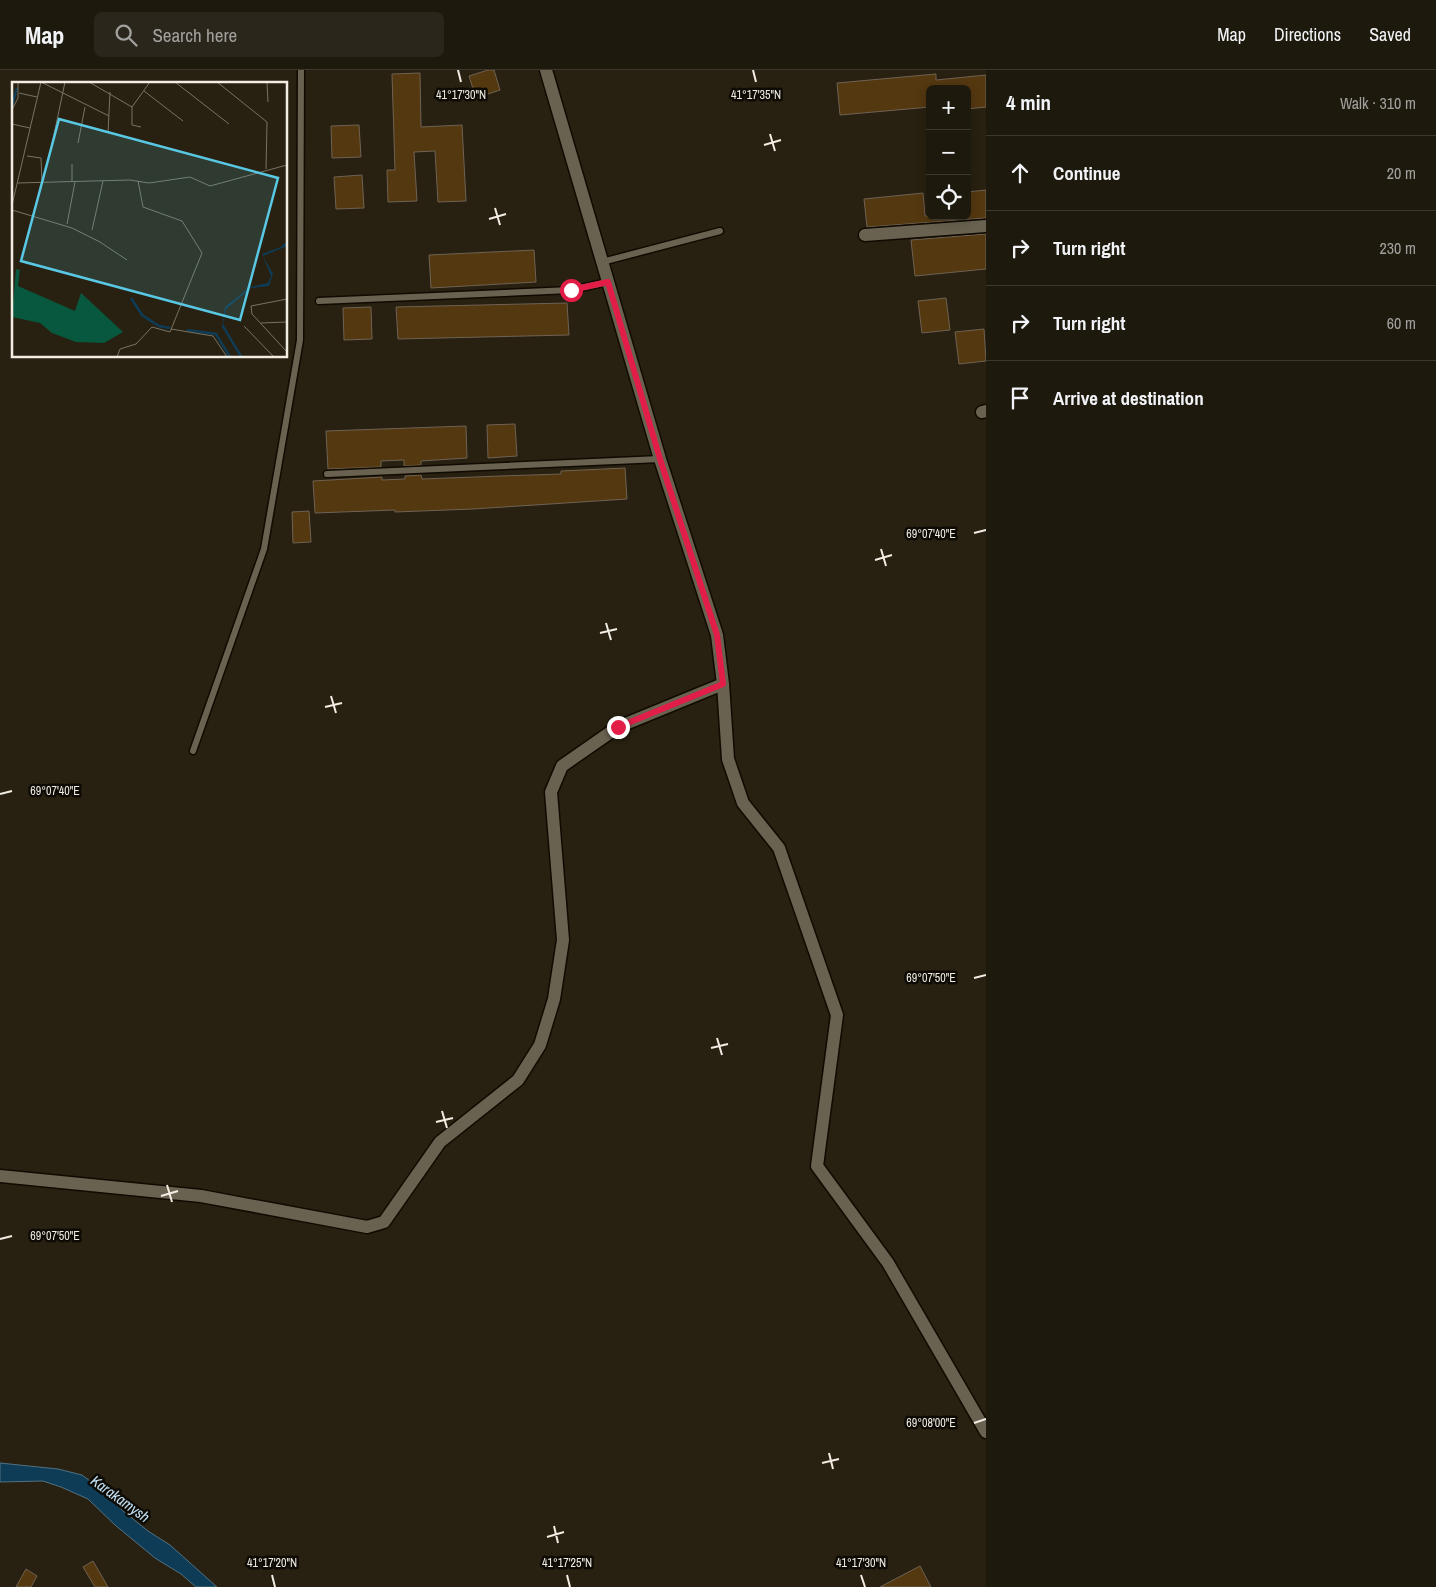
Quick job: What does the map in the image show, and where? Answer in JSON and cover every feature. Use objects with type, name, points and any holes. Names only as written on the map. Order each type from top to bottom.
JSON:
[{"type":"street","points":[[546,70],[660,459],[717,635],[723,684],[728,759],[743,803],[779,848],[837,1015],[817,1166],[888,1263],[986,1432]]},
{"type":"street","points":[[865,235],[986,226]]},
{"type":"street","points":[[0,1176],[201,1196],[367,1227],[384,1222],[440,1142],[518,1080],[540,1045],[554,999],[563,940],[551,792],[562,766],[618,727],[723,684]]},
{"type":"lane","points":[[193,751],[264,549],[300,340],[301,70]]},
{"type":"lane","points":[[602,262],[720,231]]},
{"type":"lane","points":[[319,301],[571,290],[608,282]]},
{"type":"lane","points":[[327,474],[660,459]]},
{"type":"water","points":[[0,1463],[58,1469],[82,1475],[102,1490],[123,1511],[148,1531],[170,1545],[217,1587],[196,1587],[181,1574],[155,1558],[115,1525],[88,1499],[43,1481],[0,1482]]},
{"type":"building","points":[[494,70],[500,90],[476,98],[469,76]]},
{"type":"building","points":[[420,73],[421,127],[462,125],[466,201],[438,202],[435,151],[414,152],[417,201],[388,202],[387,170],[395,170],[392,74]]},
{"type":"building","points":[[936,74],[936,80],[986,75],[986,107],[971,109],[971,85],[926,85],[926,107],[840,115],[837,83]]},
{"type":"building","points":[[359,125],[361,157],[332,158],[331,126]]},
{"type":"building","points":[[362,175],[364,208],[336,209],[334,177]]},
{"type":"building","points":[[986,190],[986,218],[971,219],[971,192]]},
{"type":"building","points":[[923,193],[926,220],[960,220],[867,227],[864,199]]},
{"type":"building","points":[[986,234],[986,269],[915,276],[911,240]]},
{"type":"building","points":[[534,250],[536,282],[431,288],[429,255]]},
{"type":"building","points":[[946,298],[950,330],[922,333],[918,301]]},
{"type":"building","points":[[567,303],[569,335],[398,339],[396,307]]},
{"type":"building","points":[[371,307],[372,339],[344,340],[343,308]]},
{"type":"building","points":[[984,329],[986,361],[959,364],[955,332]]},
{"type":"building","points":[[515,424],[517,456],[488,458],[487,425]]},
{"type":"building","points":[[466,426],[467,458],[421,461],[421,465],[404,466],[404,460],[381,461],[381,467],[328,469],[326,431]]},
{"type":"building","points":[[625,468],[627,499],[473,509],[315,513],[313,481],[382,477],[382,480],[405,479],[405,476],[421,475],[422,479],[561,474],[561,471]]},
{"type":"building","points":[[309,511],[311,542],[293,543],[292,512]]},
{"type":"building","points":[[93,1561],[108,1587],[95,1587],[83,1567]]},
{"type":"building","points":[[920,1566],[931,1587],[880,1587]]},
{"type":"building","points":[[26,1569],[37,1576],[31,1587],[16,1587]]},
{"type":"route","points":[[571,290],[608,282],[660,459],[717,635],[723,684],[618,727]]},
{"type":"water label","name":"Karakamysh","points":[[120,1499]]}]
